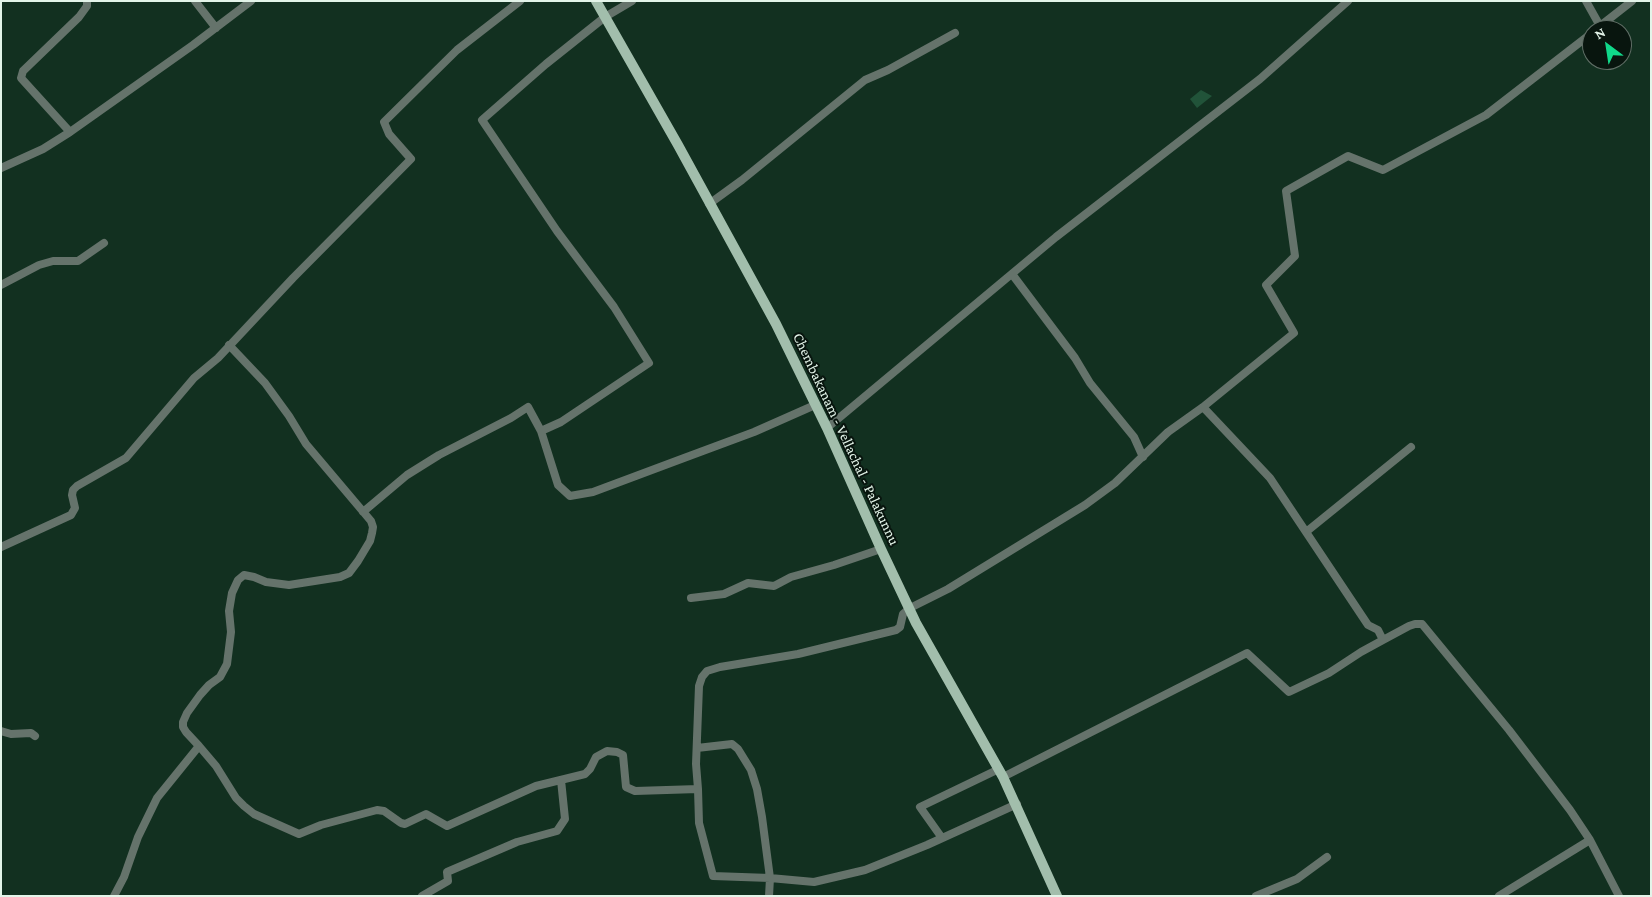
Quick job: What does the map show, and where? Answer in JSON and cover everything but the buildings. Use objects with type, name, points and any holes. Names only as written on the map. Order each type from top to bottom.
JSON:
[{"type":"main road","name":"Chembakanam - Vellachal - Palakunnu","points":[[596,1],[678,145],[776,324],[827,428],[925,642],[1001,773],[1017,804],[1057,896]]},
{"type":"street","points":[[70,132],[21,78],[24,71],[79,16],[87,6],[87,1]]},
{"type":"street","points":[[195,1],[216,28]]},
{"type":"street","points":[[1,168],[43,149],[70,132],[251,1]]},
{"type":"street","points":[[1,547],[71,515],[74,508],[72,490],[126,458],[194,378],[218,358],[293,278],[411,159],[389,134],[384,122],[457,50],[520,1]]},
{"type":"street","points":[[541,431],[561,422],[649,363],[614,307],[557,231],[482,120],[546,64],[605,17],[632,1]]},
{"type":"street","points":[[827,428],[1064,232],[1260,80],[1348,1]]},
{"type":"street","points":[[1586,1],[1594,20]]},
{"type":"street","points":[[1608,20],[1632,1]]},
{"type":"street","points":[[709,204],[742,180],[865,80],[888,70],[956,33]]},
{"type":"street","points":[[1017,804],[865,870],[823,880],[814,882],[714,876],[699,823],[697,748],[699,686],[702,677],[707,671],[798,654],[896,630],[900,627],[903,614],[910,608],[948,589],[1084,505],[1115,483],[1168,432],[1203,407],[1294,333],[1266,285],[1295,256],[1286,191],[1348,156],[1383,170],[1486,115],[1582,40]]},
{"type":"street","points":[[1,285],[40,265],[53,261],[78,261],[104,243]]},
{"type":"street","points":[[1012,274],[1075,358],[1090,383],[1134,437],[1143,457]]},
{"type":"street","points":[[229,345],[265,383],[289,416],[306,444],[371,521],[373,528],[370,541],[362,554],[349,573],[340,577],[289,584],[266,582],[254,577],[244,576],[238,580],[232,593],[229,611],[231,632],[227,664],[220,676],[200,695],[187,713],[183,727],[216,766],[236,798],[244,806],[254,814],[300,834],[320,825],[377,810],[384,810],[405,824],[426,814],[448,826],[536,786],[585,774],[596,757],[607,751],[623,755],[626,787],[634,792],[698,789]]},
{"type":"street","points":[[363,512],[407,475],[439,455],[511,418],[528,407],[541,431],[558,484],[570,496],[592,492],[684,458],[754,432],[815,405]]},
{"type":"street","points":[[1203,407],[1270,478],[1368,625],[1378,630],[1383,640]]},
{"type":"street","points":[[1306,532],[1412,447]]},
{"type":"street","points":[[691,598],[724,594],[748,584],[774,586],[791,578],[881,549]]},
{"type":"street","points":[[942,838],[920,807],[1001,773],[1247,653],[1290,692],[1409,626],[1422,624],[1509,730],[1570,810],[1590,840],[1619,896]]},
{"type":"street","points":[[1,731],[11,734],[31,733],[35,736]]},
{"type":"street","points":[[697,748],[732,744],[738,749],[751,770],[757,789],[770,878],[769,896]]},
{"type":"street","points":[[114,896],[124,877],[138,837],[157,798],[200,746]]},
{"type":"street","points":[[422,896],[448,881],[447,872],[517,842],[557,831],[565,819],[561,780]]},
{"type":"street","points":[[1499,896],[1590,840]]},
{"type":"street","points":[[1256,896],[1297,878],[1327,857]]},
{"type":"green space","points":[[1201,90],[1212,96],[1197,108],[1190,99]]}]
